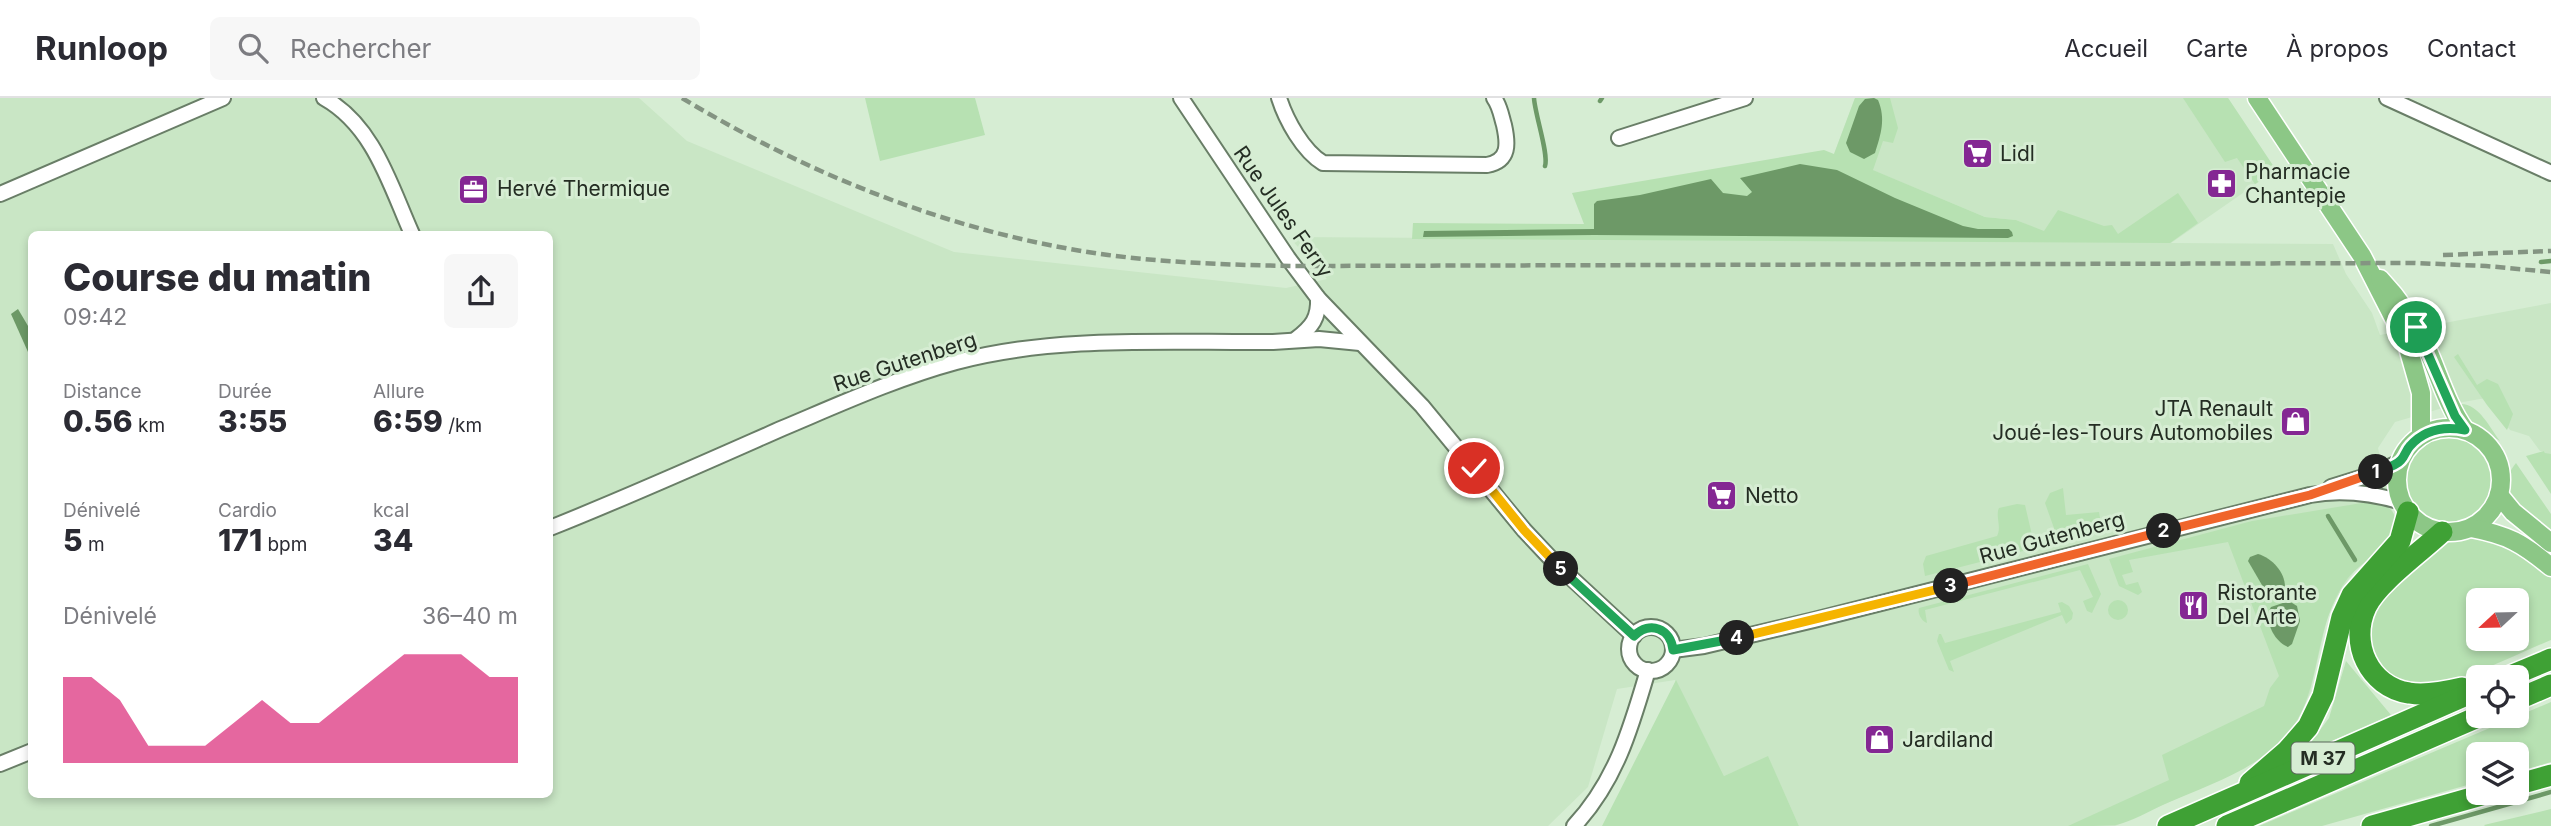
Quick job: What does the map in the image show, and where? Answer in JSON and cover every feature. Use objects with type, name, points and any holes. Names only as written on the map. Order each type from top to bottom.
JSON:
[{"type":"highway","name":"M 37","points":[[2242,793],[2255,777],[2287,751],[2308,727],[2323,696],[2342,617],[2352,595],[2400,541],[2405,507]]},
{"type":"highway","points":[[2442,532],[2376,592],[2366,606],[2360,623],[2359,639],[2371,671],[2394,690],[2428,694],[2466,687]]},
{"type":"highway","points":[[2529,668],[2551,659]]},
{"type":"highway","points":[[2529,694],[2551,685]]},
{"type":"highway","name":"M 37","points":[[2168,826],[2466,695]]},
{"type":"highway","name":"M 37","points":[[2227,826],[2466,722]]},
{"type":"highway","points":[[2529,781],[2551,775]]},
{"type":"highway","points":[[2372,826],[2466,800]]},
{"type":"main road","points":[[2257,98],[2366,263],[2411,355],[2421,393],[2421,436]]},
{"type":"main road","points":[[2366,263],[2395,294],[2416,327],[2455,416],[2465,430]]},
{"type":"main road","points":[[2450,427],[2465,430],[2480,437],[2496,456],[2502,479],[2500,495],[2484,520],[2457,532],[2442,532],[2429,528],[2405,507],[2397,478],[2400,461],[2409,447],[2421,436],[2435,429],[2450,427]]},
{"type":"main road","points":[[2500,495],[2513,512],[2551,544]]},
{"type":"main road","points":[[2471,528],[2503,534],[2535,553],[2551,567]]},
{"type":"street","points":[[0,194],[223,98]]},
{"type":"street","points":[[324,98],[346,113],[370,141],[411,231]]},
{"type":"street","name":"Rue Jules Ferry","points":[[1181,98],[1287,258],[1318,298],[1360,343]]},
{"type":"street","points":[[1279,98],[1290,123],[1311,154],[1323,163],[1487,165],[1499,161],[1507,150],[1499,105],[1494,98]]},
{"type":"street","points":[[1619,138],[1745,98]]},
{"type":"street","points":[[2387,98],[2551,173]]},
{"type":"street","points":[[1296,338],[1315,320],[1319,311],[1318,298]]},
{"type":"street","name":"Rue Gutenberg","points":[[553,527],[834,406],[958,362],[1032,348],[1111,344],[1273,342],[1296,338],[1360,343]]},
{"type":"street","points":[[1360,343],[1422,406],[1524,530],[1562,570],[1634,636]]},
{"type":"street","points":[[2310,495],[2376,473],[2400,461]]},
{"type":"street","name":"Rue Gutenberg","points":[[1673,650],[1704,646],[1814,620],[2310,495],[2340,491],[2360,492],[2405,507]]},
{"type":"street","points":[[1645,628],[1659,628],[1670,637],[1673,650],[1665,666],[1648,670],[1635,663],[1630,650],[1634,636],[1645,628]]},
{"type":"street","points":[[1574,826],[1592,807],[1616,768],[1648,670]]},
{"type":"street","points":[[0,764],[28,753]]},
{"type":"shaded area","points":[[0,98],[639,98],[687,141],[954,252],[1286,288],[1327,279],[1289,237],[2069,242],[2016,220],[1985,217],[1834,154],[1855,98],[2228,98],[2276,170],[2171,243],[2333,244],[2346,274],[2372,313],[2380,335],[2551,303],[2551,463],[2544,451],[2540,451],[2529,436],[2510,430],[2486,398],[2395,422],[2378,448],[2391,508],[2396,518],[2388,544],[2355,570],[2335,600],[2327,619],[2310,693],[2299,719],[2284,738],[2259,760],[2115,826],[1799,826],[1768,757],[1724,776],[1675,680],[1617,689],[1588,787],[1548,826],[0,826]]},
{"type":"shaded area","points":[[865,98],[975,98],[985,135],[880,161]]},
{"type":"shaded area","points":[[1855,98],[1890,98],[1898,128],[1893,143],[1883,141],[1873,170],[1985,217],[2016,220],[2044,231],[2058,210],[2104,226],[2112,225],[2118,234],[2178,193],[2198,223],[2170,243],[1412,239],[1413,223],[1584,224],[1572,193],[1824,150],[1834,154]]},
{"type":"shaded area","points":[[2183,98],[2228,98],[2276,170],[2255,184],[2237,158],[2225,162]]},
{"type":"shaded area","points":[[1865,99],[1878,100],[1882,114],[1882,126],[1875,153],[1864,159],[1850,152],[1846,143],[1859,106]]},
{"type":"shaded area","points":[[1800,164],[1837,170],[1963,226],[2009,229],[2013,236],[1423,237],[1424,231],[1594,229],[1594,204],[1597,201],[1640,195],[1711,179],[1723,193],[1747,196],[1752,192],[1740,178]]},
{"type":"shaded area","points":[[18,309],[28,326],[28,352],[11,314]]},
{"type":"shaded area","points":[[2458,354],[2477,385],[2487,379],[2498,384],[2513,414],[2507,430],[2454,357]]},
{"type":"shaded area","points":[[2461,404],[2479,412],[2500,441],[2466,420],[2455,407]]},
{"type":"shaded area","points":[[2447,436],[2464,439],[2478,449],[2488,463],[2491,480],[2488,497],[2478,511],[2464,521],[2447,524],[2430,521],[2416,511],[2406,497],[2403,480],[2406,463],[2416,449],[2430,439]]},
{"type":"shaded area","points":[[2544,451],[2551,454],[2551,494],[2526,456]]},
{"type":"shaded area","points":[[2516,463],[2551,514],[2551,532],[2510,495],[2507,486],[2509,475]]},
{"type":"shaded area","points":[[2063,488],[2066,515],[2099,512],[2102,530],[2059,542],[2045,503],[2050,493]]},
{"type":"shaded area","points":[[2374,501],[2392,511],[2396,520],[2394,531],[2383,547],[2351,575],[2338,594],[2323,633],[2305,705],[2285,737],[2273,749],[2244,768],[2129,821],[2116,825],[2068,826],[2169,780],[2162,755],[2264,706],[2270,688],[2279,676],[2228,542],[2129,560],[2133,572],[2122,575],[2126,585],[2138,582],[2142,592],[2138,595],[2119,586],[2109,559],[2252,521]]},
{"type":"shaded area","points":[[2025,505],[2035,548],[1925,576],[1923,564],[1926,556],[1997,536],[1999,508]]},
{"type":"shaded area","points":[[2474,536],[2499,538],[2551,574],[2551,640],[2529,650],[2529,588],[2466,588],[2466,651],[2526,651],[2493,665],[2466,665],[2465,676],[2431,685],[2411,686],[2393,678],[2377,665],[2371,652],[2369,637],[2371,615],[2392,588],[2450,541]]},
{"type":"shaded area","points":[[2258,554],[2273,562],[2283,576],[2285,587],[2274,595],[2266,592],[2248,561],[2250,557]]},
{"type":"shaded area","points":[[2088,564],[2101,594],[2092,613],[2087,611],[2083,601],[2093,597],[2080,570],[1925,610],[1927,623],[1919,615],[1919,608]]},
{"type":"shaded area","points":[[2118,600],[2125,603],[2128,610],[2125,617],[2118,620],[2111,617],[2108,610],[2111,603]]},
{"type":"shaded area","points":[[2289,601],[2297,606],[2300,621],[2292,644],[2288,647],[2274,635],[2268,618],[2271,607]]},
{"type":"shaded area","points":[[2058,603],[2069,606],[2073,613],[2072,619],[2066,624],[2062,615],[1950,661],[1954,672],[1949,670],[1937,641],[1939,634],[1945,643],[2061,612]]},
{"type":"shaded area","points":[[2346,661],[2391,715],[2302,754],[2329,718]]},
{"type":"shaded area","points":[[1676,680],[1724,776],[1768,756],[1799,826],[1602,826]]},
{"type":"shaded area","points":[[2551,702],[2551,762],[2529,768],[2529,742],[2466,742],[2466,785],[2322,826],[2259,826],[2490,728],[2529,728],[2529,711]]},
{"type":"shaded area","points":[[2551,809],[2551,826],[2484,825]]},
{"type":"waterway","points":[[1534,98],[1545,166]]},
{"type":"waterway","points":[[2541,262],[2551,261]]},
{"type":"waterway","points":[[2328,516],[2355,560]]},
{"type":"waterway","points":[[2431,826],[2551,792]]},
{"type":"railway","points":[[682,98],[782,153],[834,177],[941,217],[1051,245],[1154,260],[1294,266],[2415,263],[2551,272]]},
{"type":"railway","points":[[2443,255],[2551,251]]},
{"type":"place","name":"Lidl","points":[[1977,154]]},
{"type":"place","name":"Pharmacie Chantepie","points":[[2222,184]]},
{"type":"place","name":"Hervé Thermique","points":[[474,189]]},
{"type":"place","name":"JTA Renault Joué-les-Tours Automobiles","points":[[2296,421]]},
{"type":"place","name":"Netto","points":[[1722,496]]},
{"type":"place","name":"Ristorante Del Arte","points":[[2194,605]]},
{"type":"place","name":"Jardiland","points":[[1879,740]]},
{"type":"route","points":[[1474,468],[1524,530],[1554,562],[1634,636],[1645,628],[1659,628],[1670,637],[1673,650],[1704,646],[2310,495],[2376,473],[2400,461],[2409,447],[2421,436],[2435,429],[2450,427],[2465,430],[2450,406],[2416,327]]}]
